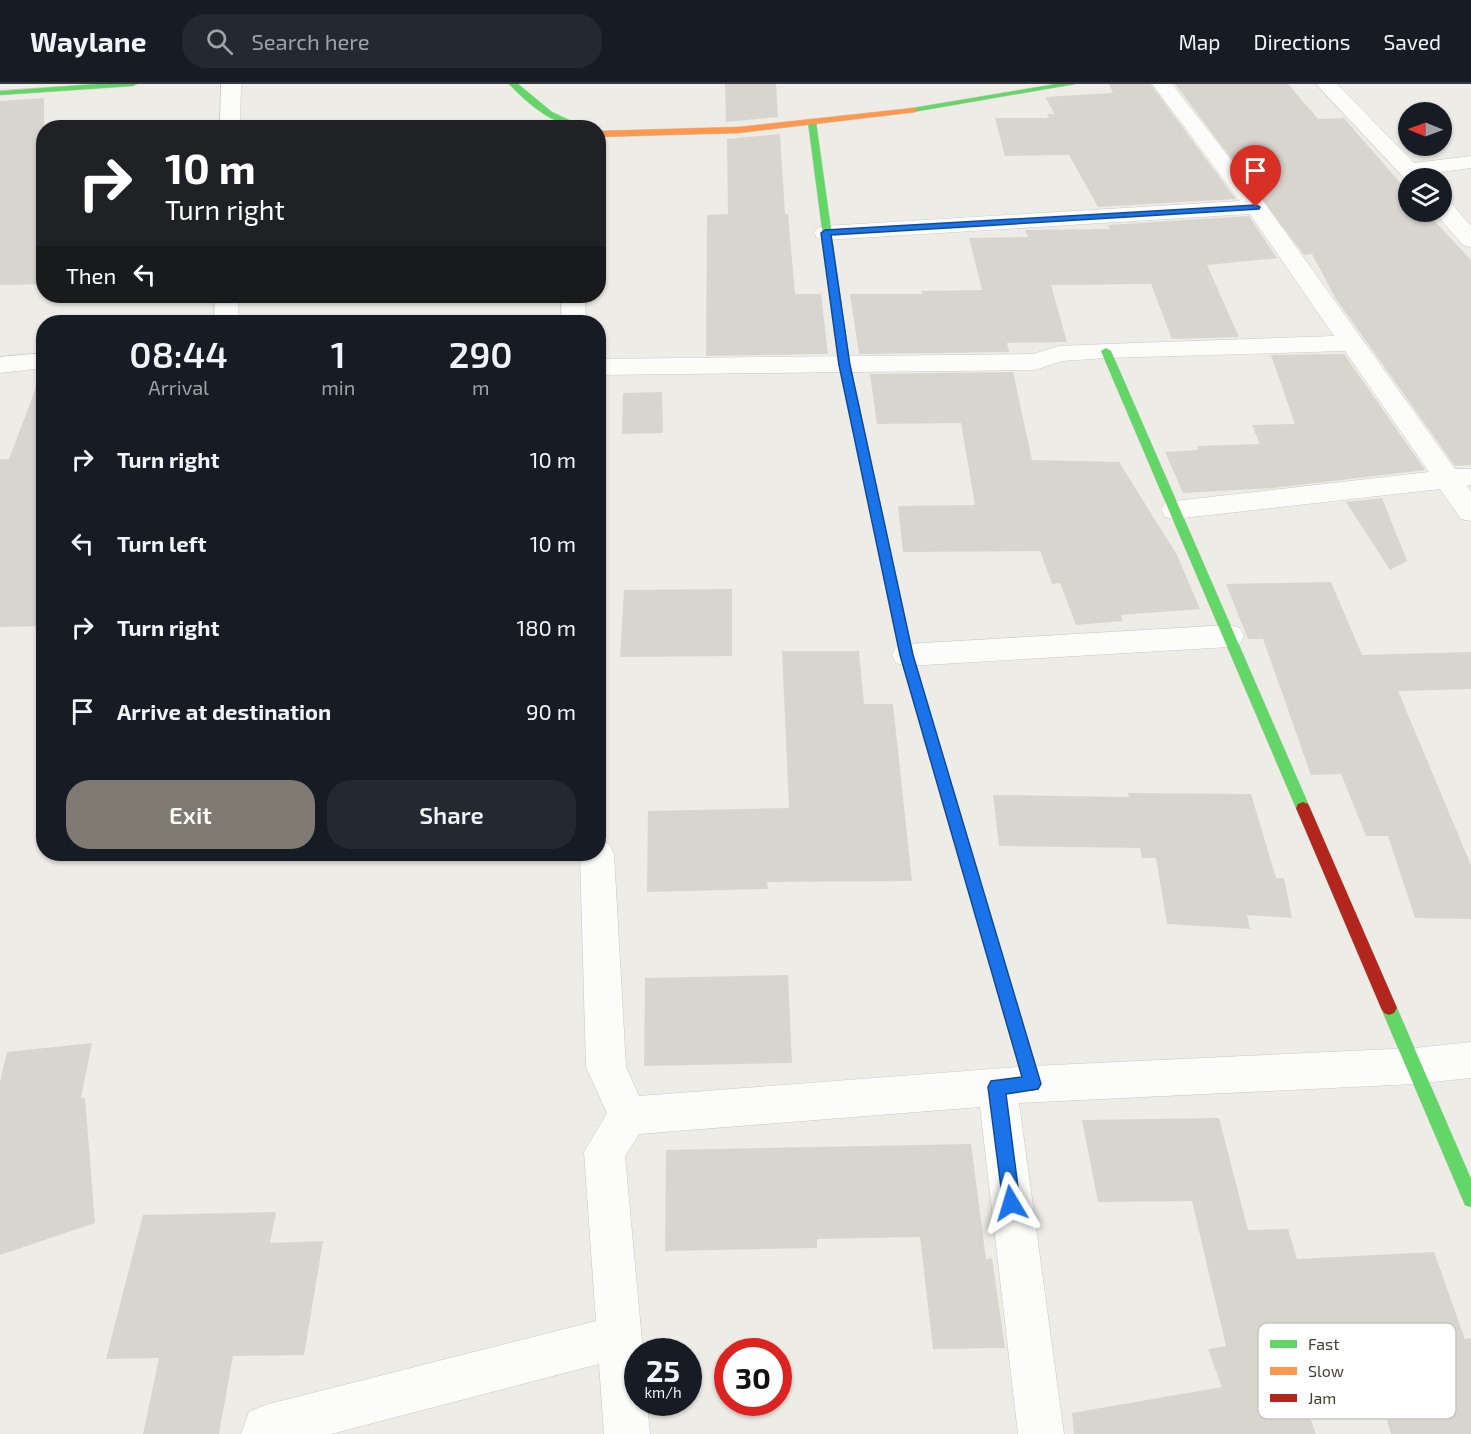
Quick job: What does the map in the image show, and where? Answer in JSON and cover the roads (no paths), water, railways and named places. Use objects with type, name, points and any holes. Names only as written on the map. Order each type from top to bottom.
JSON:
[{"type":"street","points":[[0,93],[133,84]]},
{"type":"street","points":[[230,120],[231,84]]},
{"type":"street","points":[[513,84],[549,114],[564,120]]},
{"type":"street","points":[[606,133],[738,130],[950,106],[1071,84]]},
{"type":"street","points":[[1162,84],[1256,207],[1352,343],[1460,477],[1471,512]]},
{"type":"street","points":[[1326,84],[1407,168]]},
{"type":"street","points":[[812,122],[825,233],[845,365],[907,655],[1015,1085],[1041,1434]]},
{"type":"street","points":[[1442,168],[1471,162]]},
{"type":"street","points":[[825,233],[1256,207]]},
{"type":"street","points":[[1452,217],[1467,232]]},
{"type":"street","points":[[606,367],[1035,362],[1059,354],[1106,351],[1352,343]]},
{"type":"street","points":[[1106,351],[1471,1199]]},
{"type":"street","points":[[0,365],[36,361]]},
{"type":"street","points":[[1175,510],[1460,477]]},
{"type":"street","points":[[907,655],[1229,636]]},
{"type":"street","points":[[597,861],[606,1067],[627,1116]]},
{"type":"street","points":[[627,1116],[1015,1085],[1414,1066],[1471,1060]]},
{"type":"street","points":[[627,1116],[604,1152],[627,1434]]},
{"type":"street","points":[[264,1434],[265,1428],[620,1337]]}]
